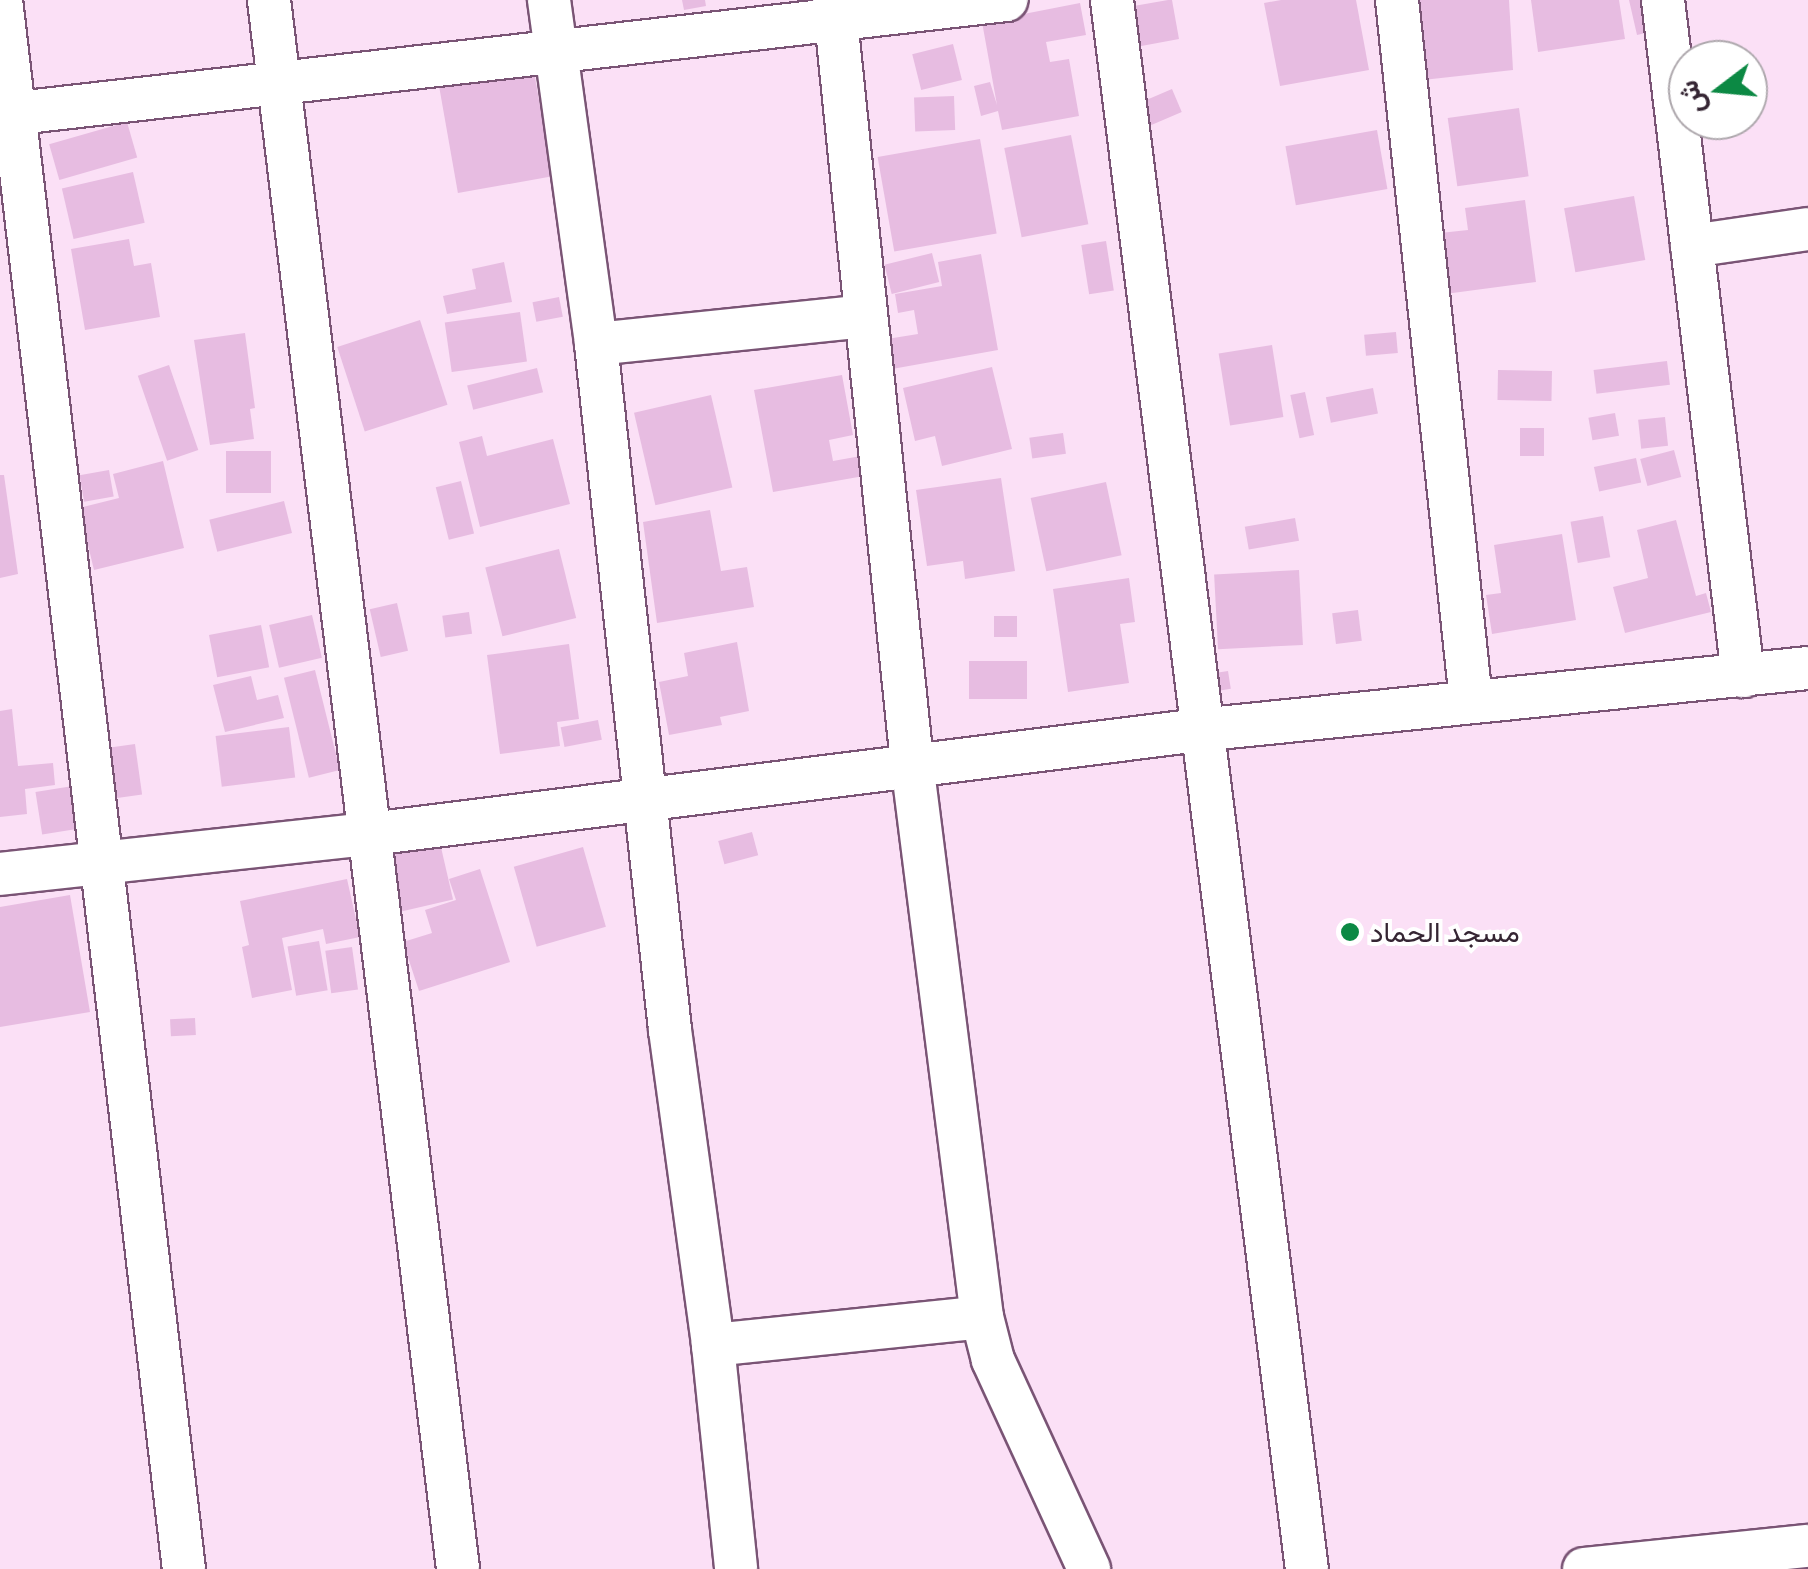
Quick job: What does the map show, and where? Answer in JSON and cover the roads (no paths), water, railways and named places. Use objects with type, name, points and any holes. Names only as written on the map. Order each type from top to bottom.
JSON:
[{"type":"street","points":[[2,0],[7,114],[184,1569]]},
{"type":"street","points":[[270,0],[458,1569]]},
{"type":"street","points":[[549,0],[596,344],[670,1030],[713,1345],[736,1569]]},
{"type":"street","points":[[7,114],[555,52],[836,10],[1006,0]]},
{"type":"street","points":[[1112,0],[1199,730],[1307,1569]]},
{"type":"street","points":[[1398,0],[1471,701]]},
{"type":"street","points":[[1663,0],[1743,676]]},
{"type":"street","points":[[836,10],[912,763],[982,1317],[994,1360],[1089,1569]]},
{"type":"street","points":[[1692,246],[1808,229]]},
{"type":"street","points":[[596,344],[866,316]]},
{"type":"street","points":[[0,874],[371,834],[646,796],[1199,730],[1808,668]]},
{"type":"street","points":[[713,1345],[982,1317]]},
{"type":"street","points":[[1600,1568],[1808,1546]]},
{"type":"place","name":"مسجد الحماد","points":[[1350,932]]}]
